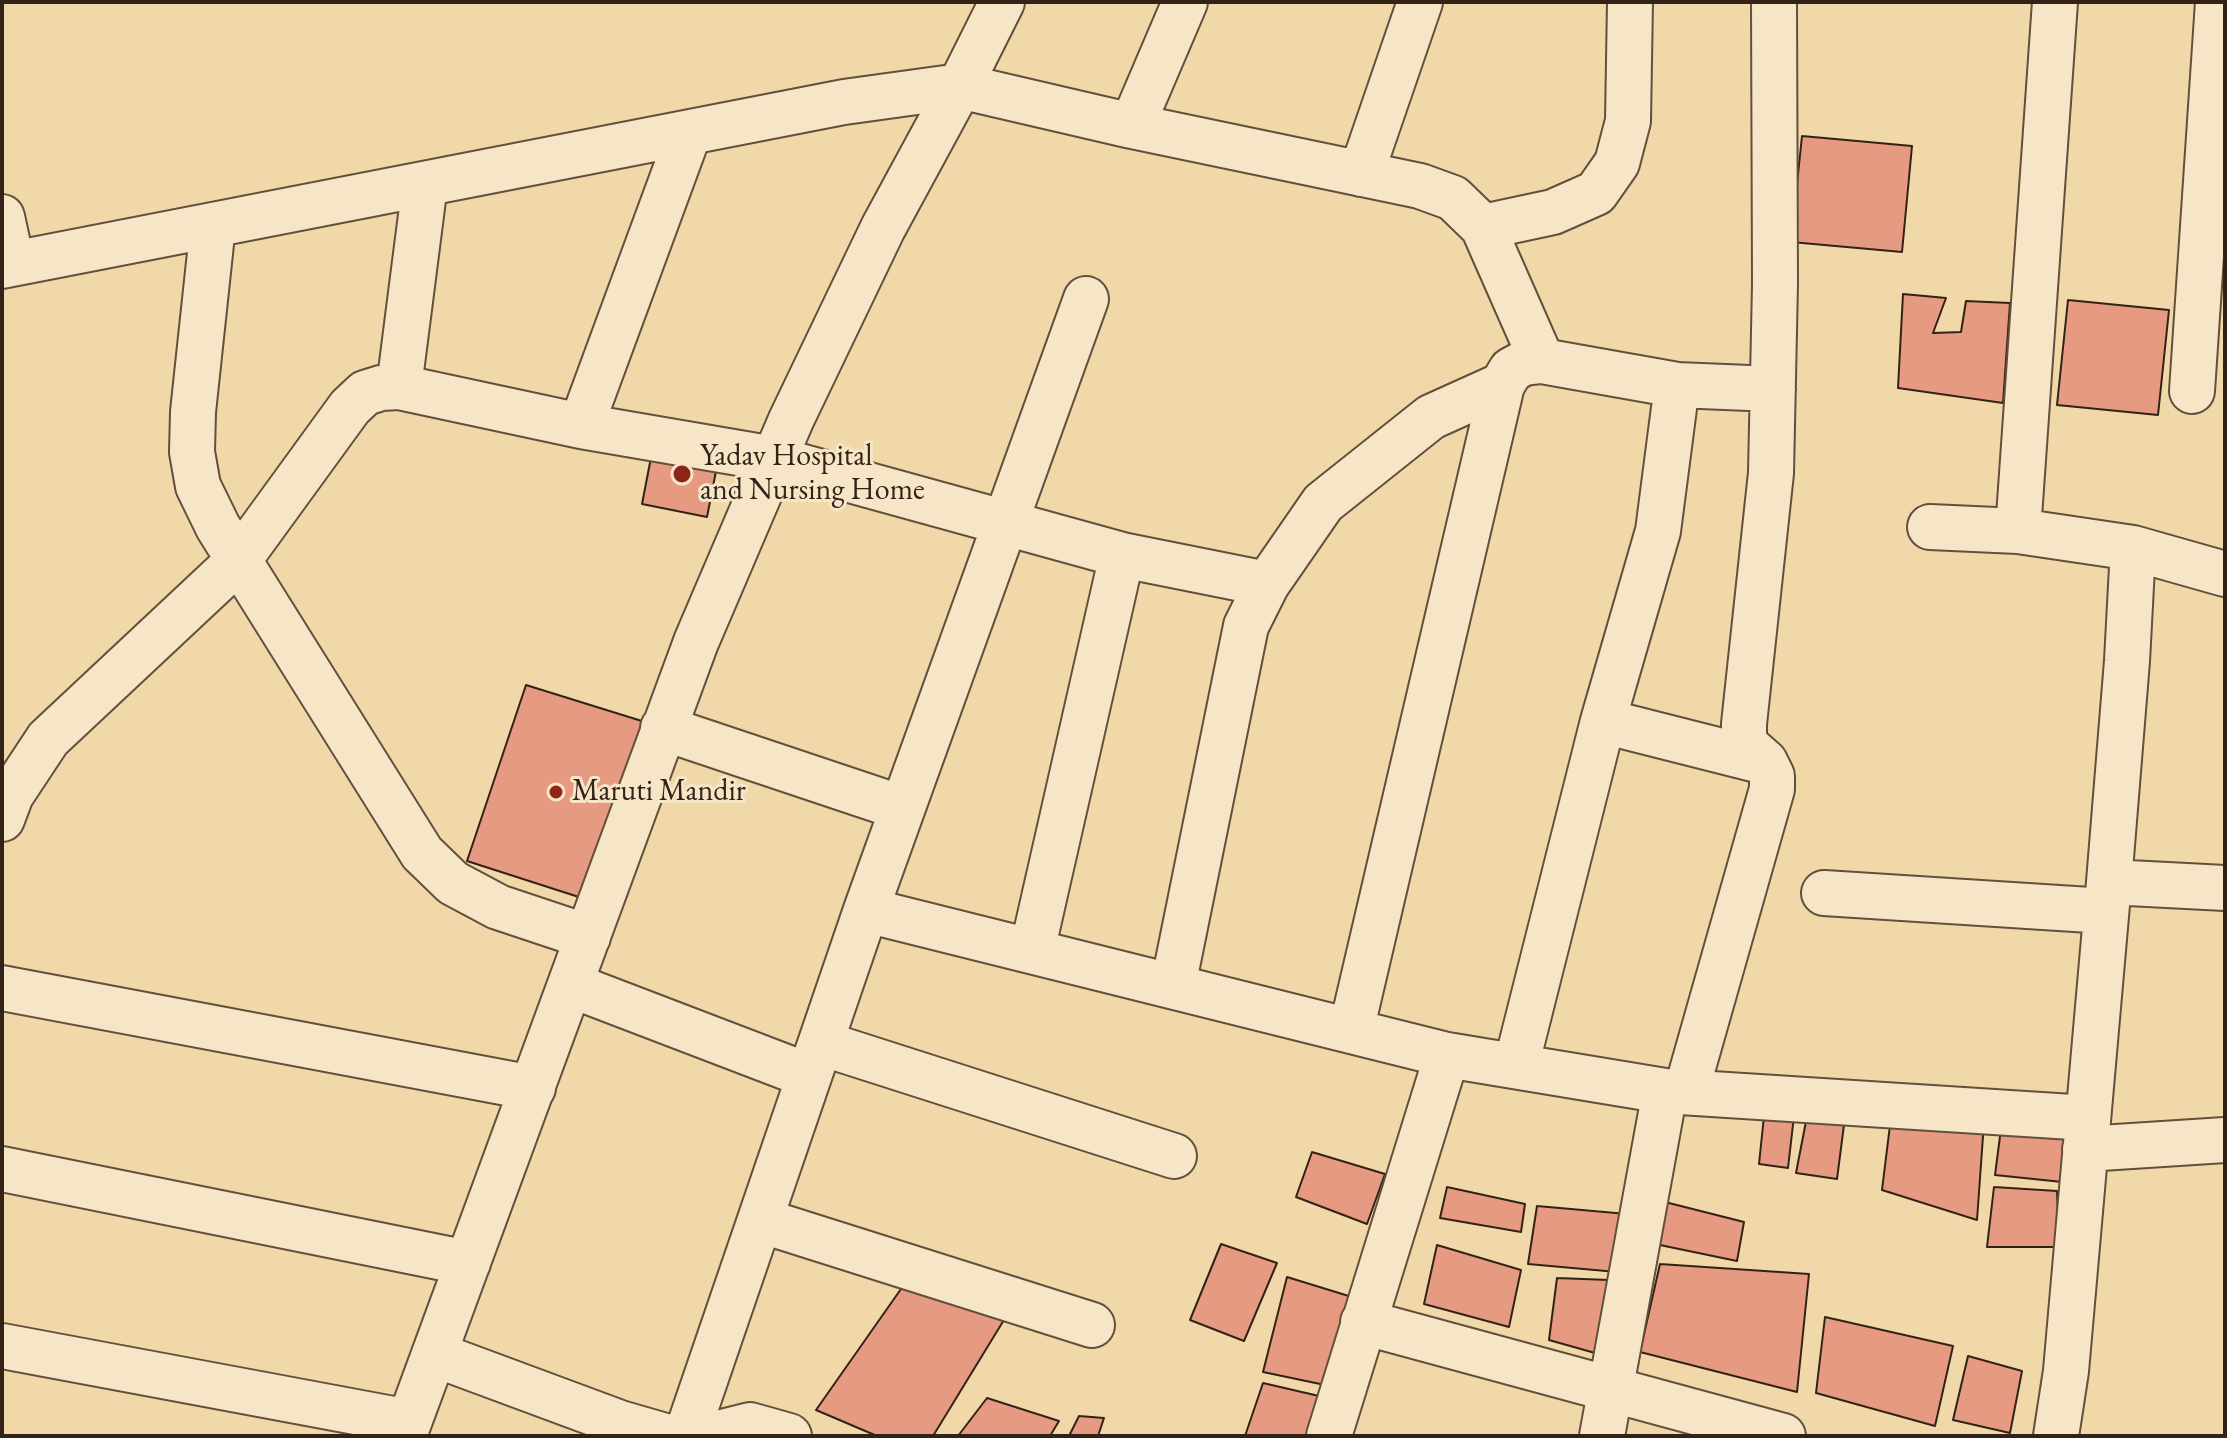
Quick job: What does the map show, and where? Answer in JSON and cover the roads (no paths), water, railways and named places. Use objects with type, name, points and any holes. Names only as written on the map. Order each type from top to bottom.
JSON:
[{"type":"street","points":[[2,1346],[406,1429],[696,642],[774,459],[883,228],[1002,2]]},
{"type":"street","points":[[1132,126],[1185,2]]},
{"type":"street","points":[[1361,174],[1420,2]]},
{"type":"street","points":[[1483,227],[1553,212],[1596,193],[1617,163],[1628,121],[1630,2]]},
{"type":"street","points":[[1602,1436],[1609,1390],[1676,1092],[1772,789],[1772,776],[1765,762],[1748,747],[1744,739],[1744,724],[1771,473],[1776,195],[1774,2]]},
{"type":"street","points":[[2018,531],[2055,2]]},
{"type":"street","points":[[2192,391],[2218,2]]},
{"type":"street","points":[[2,217],[7,264],[844,102],[960,86],[1132,126],[1420,186],[1453,198],[1483,227],[1542,361]]},
{"type":"street","points":[[581,426],[689,133]]},
{"type":"street","points":[[399,387],[425,184]]},
{"type":"street","points":[[213,225],[193,412],[192,452],[198,486],[218,527],[422,853],[453,883],[498,907],[588,937]]},
{"type":"street","points":[[686,1436],[866,910],[1086,299]]},
{"type":"street","points":[[1351,1031],[1502,385],[1511,370],[1524,363],[1542,361],[1677,385],[1773,389]]},
{"type":"street","points":[[1173,986],[1246,626],[1267,584],[1323,503],[1431,417],[1502,385]]},
{"type":"street","points":[[1516,1066],[1603,721],[1658,531],[1677,385]]},
{"type":"street","points":[[2,819],[11,795],[48,739],[238,561],[350,407],[365,393],[381,388],[399,387],[581,426],[774,459],[1122,555],[1267,584]]},
{"type":"street","points":[[1930,527],[2018,531],[2133,548],[2225,574]]},
{"type":"street","points":[[2056,1436],[2066,1371],[2127,661],[2133,548]]},
{"type":"street","points":[[1032,951],[1122,555]]},
{"type":"street","points":[[1603,721],[1765,762]]},
{"type":"street","points":[[663,728],[902,808]]},
{"type":"street","points":[[1824,893],[2107,896],[2225,888]]},
{"type":"street","points":[[866,910],[1447,1055],[1676,1092],[2086,1134],[2225,1140]]},
{"type":"street","points":[[571,985],[815,1060],[1174,1156]]},
{"type":"street","points":[[2,988],[533,1088]]},
{"type":"street","points":[[1329,1436],[1447,1055]]},
{"type":"street","points":[[2,1169],[468,1263]]},
{"type":"street","points":[[760,1220],[1092,1325]]},
{"type":"street","points":[[1363,1322],[1783,1436]]},
{"type":"street","points":[[434,1354],[620,1423],[665,1436]]},
{"type":"street","points":[[706,1436],[761,1432]]},
{"type":"place","name":"Yadav Hospital and Nursing Home","points":[[682,474]]},
{"type":"place","name":"Maruti Mandir","points":[[556,792]]}]
